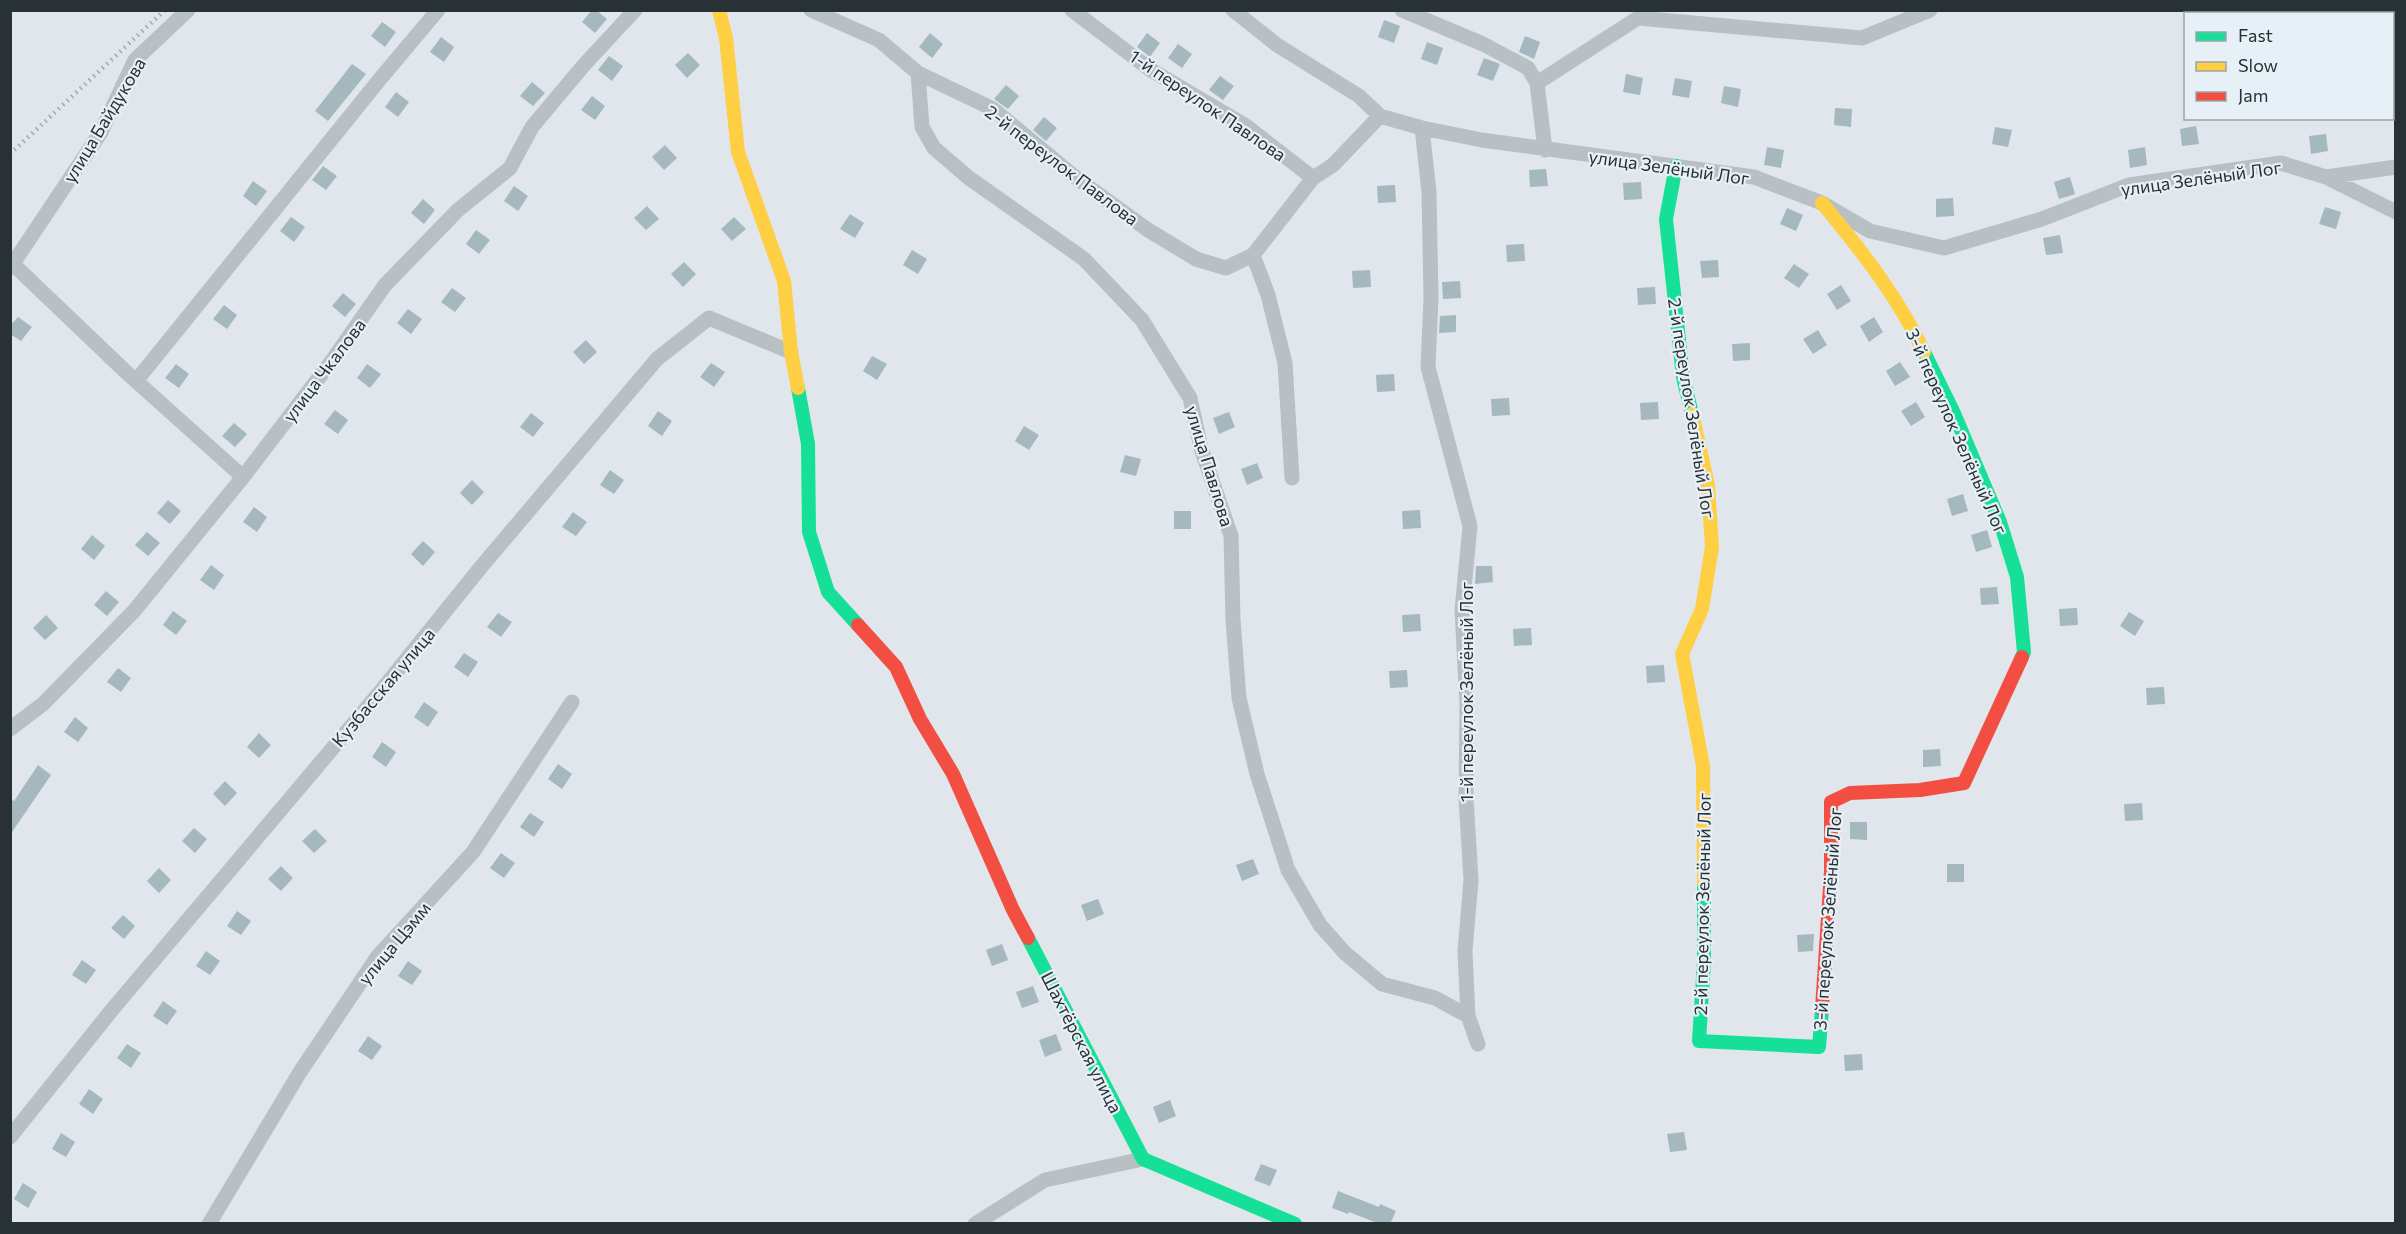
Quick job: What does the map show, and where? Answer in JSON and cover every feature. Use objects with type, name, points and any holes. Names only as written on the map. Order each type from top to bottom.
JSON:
[{"type":"street","name":"улица Байдукова","points":[[12,266],[101,132],[135,60],[188,10]]},
{"type":"street","points":[[136,381],[438,10]]},
{"type":"street","name":"улица Чкалова","points":[[10,729],[43,704],[134,611],[243,477],[331,362],[385,285],[458,210],[510,168],[532,126],[635,10]]},
{"type":"street","name":"Шахтёрская улица","points":[[719,10],[726,38],[738,152],[784,281],[791,352],[808,444],[809,532],[828,592],[896,667],[920,719],[953,774],[1013,910],[1143,1159]]},
{"type":"street","name":"2-й переулок Павлова","points":[[811,10],[879,40],[918,73],[993,109],[1075,177],[1148,230],[1196,259],[1226,268],[1253,255]]},
{"type":"street","name":"1-й переулок Павлова","points":[[1072,10],[1150,70],[1246,126],[1313,178]]},
{"type":"street","name":"улица Зелёный Лог","points":[[1233,10],[1277,45],[1359,96],[1380,116],[1422,128],[1545,150],[1754,177],[1822,203],[1870,231],[1944,248],[2042,219],[2129,185],[2281,163],[2326,177],[2396,212]]},
{"type":"street","points":[[1402,10],[1492,49],[1528,68],[1537,83],[1545,150]]},
{"type":"street","points":[[1537,83],[1577,55],[1638,18],[1862,38],[1930,10]]},
{"type":"street","name":"улица Павлова","points":[[918,73],[922,127],[934,148],[969,178],[1084,259],[1142,320],[1190,398],[1201,448],[1231,536],[1233,619],[1239,698],[1257,774],[1288,870],[1298,889],[1320,925],[1345,953],[1382,984],[1435,998],[1468,1016]]},
{"type":"street","points":[[1292,478],[1285,363],[1268,295],[1253,255],[1313,178],[1333,165],[1380,116]]},
{"type":"street","name":"1-й переулок Зелёный Лог","points":[[1422,128],[1429,192],[1431,298],[1428,367],[1470,526],[1462,610],[1467,704],[1466,798],[1471,879],[1465,951],[1468,1016],[1478,1044]]},
{"type":"street","name":"2-й переулок Зелёный Лог","points":[[1676,166],[1666,219],[1683,377],[1708,485],[1712,548],[1702,609],[1682,654],[1703,766],[1704,961],[1699,1041]]},
{"type":"street","points":[[2326,177],[2396,167]]},
{"type":"street","name":"3-й переулок Зелёный Лог","points":[[1699,1041],[1819,1047],[1831,871],[1831,802],[1851,793],[1920,790],[1964,783],[2024,652],[2017,577],[2000,522],[1953,411],[1910,322],[1862,251],[1822,203]]},
{"type":"street","points":[[12,266],[243,477]]},
{"type":"street","name":"Кузбасская улица","points":[[10,1137],[111,1011],[657,359],[709,318],[791,352]]},
{"type":"street","name":"улица Цэмм","points":[[209,1224],[300,1072],[378,956],[473,852],[572,702]]},
{"type":"street","points":[[975,1224],[1045,1180],[1143,1159],[1295,1224]]},
{"type":"building","points":[[592,10],[596,10],[607,19],[595,33],[582,22]]},
{"type":"building","points":[[1384,20],[1400,26],[1394,43],[1378,37]]},
{"type":"building","points":[[382,22],[396,32],[385,47],[371,36]]},
{"type":"building","points":[[930,33],[943,44],[932,58],[919,47]]},
{"type":"building","points":[[1147,33],[1160,43],[1150,57],[1137,47]]},
{"type":"building","points":[[1525,36],[1540,42],[1534,59],[1519,52]]},
{"type":"building","points":[[441,37],[454,47],[444,62],[430,52]]},
{"type":"building","points":[[1427,42],[1443,48],[1437,65],[1421,59]]},
{"type":"building","points":[[1178,44],[1192,54],[1182,68],[1168,58]]},
{"type":"building","points":[[688,53],[700,65],[687,78],[675,65]]},
{"type":"building","points":[[609,56],[623,66],[612,81],[598,70]]},
{"type":"building","points":[[1484,58],[1500,64],[1493,81],[1477,75]]},
{"type":"building","points":[[352,64],[366,74],[328,121],[315,111]]},
{"type":"building","points":[[1626,74],[1643,78],[1640,95],[1623,92]]},
{"type":"building","points":[[1220,76],[1234,86],[1223,100],[1209,90]]},
{"type":"building","points":[[1675,78],[1692,81],[1689,98],[1672,95]]},
{"type":"building","points":[[532,82],[545,93],[533,106],[520,96]]},
{"type":"building","points":[[1006,85],[1019,96],[1008,109],[994,99]]},
{"type":"building","points":[[1724,86],[1741,89],[1738,107],[1721,103]]},
{"type":"building","points":[[396,92],[409,102],[398,117],[385,107]]},
{"type":"building","points":[[592,96],[605,106],[595,120],[581,110]]},
{"type":"building","points":[[1835,108],[1852,109],[1851,127],[1834,125]]},
{"type":"building","points":[[1044,117],[1057,128],[1046,141],[1033,130]]},
{"type":"building","points":[[2196,126],[2199,144],[2182,146],[2180,129]]},
{"type":"building","points":[[1995,127],[2012,130],[2008,147],[1992,144]]},
{"type":"building","points":[[2326,134],[2328,151],[2311,154],[2309,136]]},
{"type":"building","points":[[665,145],[677,158],[664,170],[652,157]]},
{"type":"building","points":[[1767,147],[1784,150],[1781,168],[1764,165]]},
{"type":"building","points":[[2145,147],[2147,165],[2130,168],[2128,150]]},
{"type":"building","points":[[323,166],[337,176],[326,190],[312,180]]},
{"type":"building","points":[[1546,169],[1548,186],[1530,187],[1529,170]]},
{"type":"building","points":[[2070,177],[2075,194],[2059,199],[2054,182]]},
{"type":"building","points":[[253,181],[267,191],[256,206],[243,196]]},
{"type":"building","points":[[1641,182],[1642,199],[1624,200],[1623,183]]},
{"type":"building","points":[[1395,185],[1396,202],[1378,203],[1377,186]]},
{"type":"building","points":[[514,186],[528,196],[518,211],[504,201]]},
{"type":"building","points":[[1953,198],[1954,216],[1936,217],[1936,199]]},
{"type":"building","points":[[423,199],[435,210],[424,224],[411,213]]},
{"type":"building","points":[[647,206],[659,219],[646,230],[634,218]]},
{"type":"building","points":[[2325,207],[2341,212],[2336,229],[2319,224]]},
{"type":"building","points":[[1787,208],[1803,215],[1796,231],[1780,224]]},
{"type":"building","points":[[850,214],[864,223],[855,238],[840,229]]},
{"type":"building","points":[[291,217],[305,227],[294,242],[280,231]]},
{"type":"building","points":[[734,217],[746,229],[732,241],[721,229]]},
{"type":"building","points":[[476,230],[490,240],[479,254],[466,244]]},
{"type":"building","points":[[2060,235],[2063,253],[2046,255],[2043,238]]},
{"type":"building","points":[[1524,244],[1525,261],[1507,262],[1506,245]]},
{"type":"building","points":[[912,250],[927,259],[918,274],[903,265]]},
{"type":"building","points":[[1718,260],[1719,277],[1702,278],[1700,261]]},
{"type":"building","points":[[684,262],[696,274],[683,287],[671,274]]},
{"type":"building","points":[[1794,264],[1809,274],[1799,288],[1784,278]]},
{"type":"building","points":[[1370,270],[1371,287],[1353,288],[1352,271]]},
{"type":"building","points":[[1460,281],[1461,298],[1443,299],[1442,282]]},
{"type":"building","points":[[1841,285],[1851,301],[1837,310],[1827,294]]},
{"type":"building","points":[[1655,287],[1656,304],[1638,305],[1637,288]]},
{"type":"building","points":[[452,288],[466,298],[455,312],[441,302]]},
{"type":"building","points":[[343,293],[356,304],[345,317],[332,306]]},
{"type":"building","points":[[224,305],[237,315],[227,329],[213,319]]},
{"type":"building","points":[[408,309],[422,319],[411,334],[397,323]]},
{"type":"building","points":[[1456,315],[1456,332],[1439,333],[1440,316]]},
{"type":"building","points":[[18,317],[32,327],[21,341],[10,334],[10,326]]},
{"type":"building","points":[[1874,317],[1883,332],[1869,342],[1860,326]]},
{"type":"building","points":[[1818,330],[1827,345],[1813,354],[1803,339]]},
{"type":"building","points":[[586,340],[597,352],[584,364],[573,352]]},
{"type":"building","points":[[1750,343],[1750,360],[1733,361],[1732,344]]},
{"type":"building","points":[[872,356],[887,364],[877,380],[863,371]]},
{"type":"building","points":[[1900,362],[1910,377],[1895,386],[1886,371]]},
{"type":"building","points":[[711,363],[725,372],[714,387],[700,377]]},
{"type":"building","points":[[176,364],[189,374],[179,388],[165,378]]},
{"type":"building","points":[[367,364],[381,374],[370,388],[357,378]]},
{"type":"building","points":[[1394,374],[1395,391],[1377,392],[1376,375]]},
{"type":"building","points":[[1509,398],[1510,415],[1492,416],[1491,399]]},
{"type":"building","points":[[1658,402],[1659,419],[1641,420],[1640,403]]},
{"type":"building","points":[[1916,402],[1925,417],[1911,426],[1901,411]]},
{"type":"building","points":[[335,410],[348,420],[338,434],[324,424]]},
{"type":"building","points":[[658,411],[672,421],[662,436],[648,426]]},
{"type":"building","points":[[1229,412],[1235,427],[1219,434],[1213,418]]},
{"type":"building","points":[[531,413],[544,423],[533,437],[520,427]]},
{"type":"building","points":[[234,423],[247,434],[235,447],[222,436]]},
{"type":"building","points":[[1024,426],[1039,435],[1029,450],[1015,441]]},
{"type":"building","points":[[1125,455],[1141,459],[1136,476],[1120,472]]},
{"type":"building","points":[[1257,463],[1263,478],[1247,485],[1241,469]]},
{"type":"building","points":[[610,470],[624,480],[614,494],[600,485]]},
{"type":"building","points":[[472,480],[484,492],[472,505],[460,493]]},
{"type":"building","points":[[1963,494],[1968,511],[1952,516],[1947,499]]},
{"type":"building","points":[[168,500],[181,511],[170,524],[157,513]]},
{"type":"building","points":[[254,507],[267,517],[257,532],[243,522]]},
{"type":"building","points":[[1420,510],[1421,528],[1403,529],[1402,511]]},
{"type":"building","points":[[1174,511],[1191,511],[1191,529],[1174,529]]},
{"type":"building","points":[[573,512],[587,522],[576,536],[562,527]]},
{"type":"building","points":[[1987,530],[1992,547],[1976,552],[1971,535]]},
{"type":"building","points":[[147,532],[160,543],[148,556],[135,545]]},
{"type":"building","points":[[92,535],[105,546],[94,560],[81,549]]},
{"type":"building","points":[[423,541],[435,552],[423,566],[411,554]]},
{"type":"building","points":[[211,565],[224,575],[214,590],[200,580]]},
{"type":"building","points":[[1476,566],[1492,566],[1493,582],[1475,584]]},
{"type":"building","points":[[1997,587],[1999,604],[1981,605],[1980,588]]},
{"type":"building","points":[[106,591],[119,602],[107,616],[94,605]]},
{"type":"building","points":[[2077,608],[2078,625],[2060,626],[2059,609]]},
{"type":"building","points":[[173,611],[187,621],[176,635],[163,625]]},
{"type":"building","points":[[2129,612],[2144,621],[2135,636],[2120,626]]},
{"type":"building","points":[[498,613],[512,622],[501,637],[487,627]]},
{"type":"building","points":[[1420,614],[1421,631],[1403,632],[1402,615]]},
{"type":"building","points":[[46,615],[58,628],[45,640],[33,628]]},
{"type":"building","points":[[1531,628],[1532,645],[1514,646],[1513,629]]},
{"type":"building","points":[[464,653],[478,662],[468,677],[454,667]]},
{"type":"building","points":[[1664,665],[1665,682],[1647,683],[1646,666]]},
{"type":"building","points":[[118,668],[131,678],[121,692],[107,682]]},
{"type":"building","points":[[1407,670],[1408,687],[1390,688],[1389,671]]},
{"type":"building","points":[[2164,687],[2165,704],[2147,705],[2146,688]]},
{"type":"building","points":[[424,702],[438,712],[428,727],[414,717]]},
{"type":"building","points":[[75,717],[88,728],[78,742],[64,732]]},
{"type":"building","points":[[259,733],[271,745],[259,758],[247,747]]},
{"type":"building","points":[[382,742],[396,752],[386,767],[372,757]]},
{"type":"building","points":[[1940,749],[1941,766],[1923,767],[1923,750]]},
{"type":"building","points":[[558,764],[572,774],[562,789],[548,779]]},
{"type":"building","points":[[38,765],[51,775],[10,835],[10,799],[14,801]]},
{"type":"building","points":[[225,781],[237,793],[225,806],[213,794]]},
{"type":"building","points":[[2142,803],[2143,820],[2125,821],[2124,804]]},
{"type":"building","points":[[530,813],[544,822],[534,837],[520,827]]},
{"type":"building","points":[[1850,822],[1867,822],[1867,840],[1850,839]]},
{"type":"building","points":[[194,828],[207,839],[195,853],[182,841]]},
{"type":"building","points":[[315,829],[327,841],[314,853],[302,841]]},
{"type":"building","points":[[501,853],[515,863],[504,878],[490,868]]},
{"type":"building","points":[[1253,859],[1259,874],[1242,881],[1236,865]]},
{"type":"building","points":[[1947,864],[1964,864],[1964,882],[1947,882]]},
{"type":"building","points":[[281,866],[293,878],[281,891],[268,879]]},
{"type":"building","points":[[159,868],[171,880],[159,893],[147,881]]},
{"type":"building","points":[[1098,899],[1104,914],[1087,921],[1081,905]]},
{"type":"building","points":[[237,911],[251,921],[241,935],[227,926]]},
{"type":"building","points":[[123,915],[135,926],[124,939],[111,928]]},
{"type":"building","points":[[1814,934],[1813,951],[1798,952],[1797,935]]},
{"type":"building","points":[[1002,944],[1008,960],[992,966],[986,950]]},
{"type":"building","points":[[206,951],[220,961],[210,975],[196,966]]},
{"type":"building","points":[[82,960],[96,970],[86,984],[72,975]]},
{"type":"building","points":[[408,961],[422,971],[412,985],[398,976]]},
{"type":"building","points":[[1033,986],[1039,1002],[1022,1008],[1016,992]]},
{"type":"building","points":[[163,1001],[177,1011],[167,1025],[153,1016]]},
{"type":"building","points":[[1056,1034],[1062,1050],[1045,1057],[1039,1040]]},
{"type":"building","points":[[368,1036],[382,1046],[372,1060],[358,1051]]},
{"type":"building","points":[[127,1044],[141,1053],[131,1068],[117,1058]]},
{"type":"building","points":[[1862,1054],[1863,1070],[1845,1071],[1844,1055]]},
{"type":"building","points":[[89,1089],[103,1099],[93,1114],[79,1104]]},
{"type":"building","points":[[1170,1100],[1176,1116],[1159,1123],[1153,1107]]},
{"type":"building","points":[[1684,1132],[1687,1150],[1670,1152],[1667,1134]]},
{"type":"building","points":[[61,1133],[75,1142],[66,1157],[52,1149]]},
{"type":"building","points":[[1261,1164],[1277,1170],[1270,1186],[1254,1180]]},
{"type":"building","points":[[23,1183],[37,1192],[28,1208],[14,1199]]},
{"type":"building","points":[[1338,1191],[1396,1211],[1390,1224],[1380,1224],[1332,1208]]},
{"type":"railway","points":[[10,154],[165,10]]},
{"type":"traffic: fast","points":[[1676,166],[1666,219],[1683,377],[1692,414]]},
{"type":"traffic: fast","points":[[1924,352],[1953,411],[2000,522],[2017,577],[2024,652],[2022,657]]},
{"type":"traffic: fast","points":[[798,388],[808,444],[809,532],[828,592],[858,625]]},
{"type":"traffic: fast","points":[[1704,883],[1704,961],[1699,1041],[1819,1047],[1822,1009]]},
{"type":"traffic: fast","points":[[1028,938],[1143,1159],[1295,1224]]},
{"type":"traffic: slow","points":[[719,10],[726,38],[738,152],[784,281],[791,352],[798,388]]},
{"type":"traffic: slow","points":[[1822,203],[1878,275],[1903,312],[1924,352]]},
{"type":"traffic: slow","points":[[1692,414],[1708,485],[1712,547],[1702,609],[1682,654],[1703,766],[1704,883]]},
{"type":"traffic: jam","points":[[858,625],[896,667],[920,719],[953,774],[1013,910],[1028,938]]},
{"type":"traffic: jam","points":[[1822,1009],[1831,871],[1831,802],[1850,793],[1920,790],[1964,783],[2022,657]]}]
